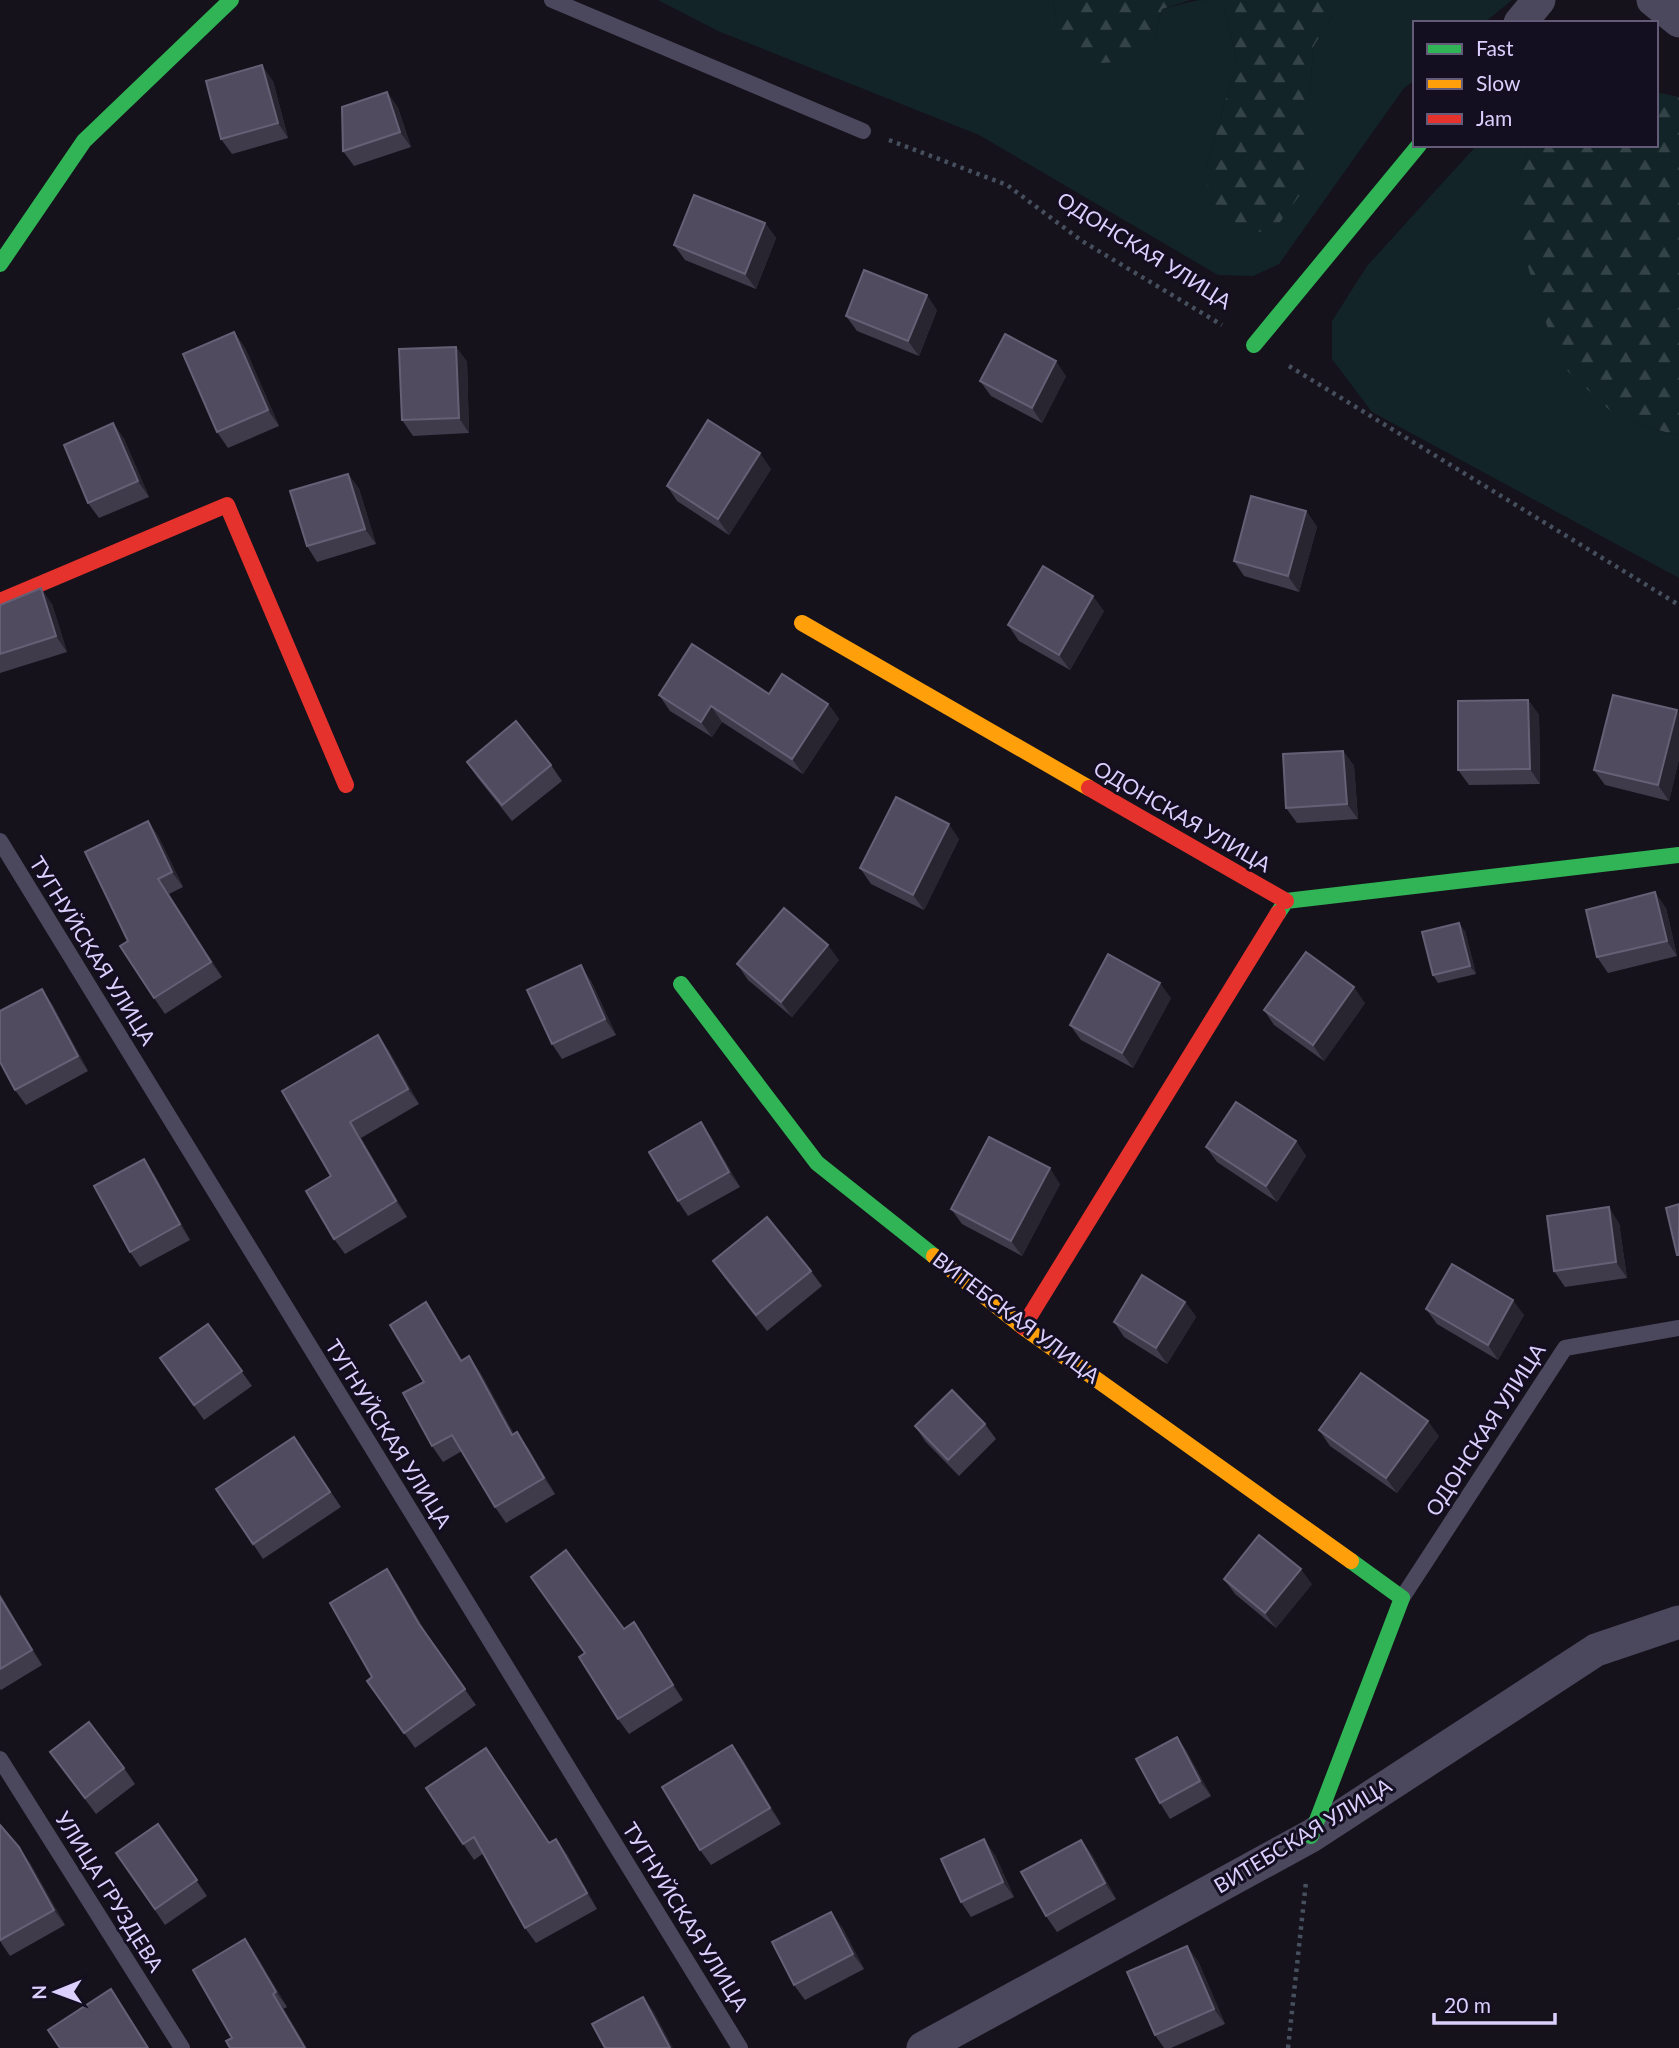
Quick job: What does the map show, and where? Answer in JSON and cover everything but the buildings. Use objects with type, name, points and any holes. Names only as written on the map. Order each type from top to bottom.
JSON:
[{"type":"street","points":[[0,264],[84,141],[231,0]]},
{"type":"street","points":[[1522,21],[1539,0]]},
{"type":"street","points":[[1653,0],[1679,21]]},
{"type":"street","points":[[1254,345],[1417,147]]},
{"type":"street","points":[[0,601],[228,505],[346,785]]},
{"type":"street","name":"ОДОНСКАЯ УЛИЦА","points":[[802,623],[1286,901]]},
{"type":"street","points":[[1023,1328],[1286,901],[1679,855]]},
{"type":"street","name":"ВИТЕБСКАЯ УЛИЦА","points":[[681,984],[817,1163],[1023,1328],[1402,1598]]},
{"type":"street","points":[[1311,1836],[1402,1598]]},
{"type":"street","name":"ВИТЕБСКАЯ УЛИЦА","points":[[923,2048],[1311,1836],[1596,1650],[1679,1622]]},
{"type":"lane","points":[[552,0],[863,131]]},
{"type":"lane","name":"ТУГНУЙСКАЯ УЛИЦА","points":[[0,842],[740,2048]]},
{"type":"lane","name":"ОДОНСКАЯ УЛИЦА","points":[[1402,1598],[1565,1348],[1679,1328]]},
{"type":"lane","name":"УЛИЦА ГРУЗДЕВА","points":[[0,1759],[182,2048]]},
{"type":"path","name":"ОДОНСКАЯ УЛИЦА","points":[[863,131],[1007,185],[1082,242],[1679,605]]},
{"type":"path","points":[[1288,2048],[1311,1836]]},
{"type":"green space","points":[[658,0],[1053,0],[1057,26],[1153,43],[1162,9],[1198,0],[1224,9],[1237,60],[1204,177],[1310,96],[1313,47],[1343,0],[1512,0],[1486,21],[1413,21],[1413,81],[1404,88],[1279,264],[1253,276],[1218,275],[979,135],[718,31]]},
{"type":"green space","points":[[1053,0],[1191,0],[1162,9],[1153,43],[1130,61],[1087,64],[1057,26]]},
{"type":"green space","points":[[1198,0],[1343,0],[1313,47],[1310,96],[1311,180],[1277,226],[1247,236],[1219,214],[1204,177],[1237,60],[1224,9]]},
{"type":"green space","points":[[1658,92],[1679,97],[1679,436],[1618,418],[1559,363],[1521,245],[1520,177],[1528,147],[1658,147]]},
{"type":"green space","points":[[1475,147],[1528,147],[1520,177],[1618,418],[1679,436],[1679,578],[1372,412],[1332,359],[1332,321],[1367,266]]},
{"type":"traffic: fast","points":[[0,264],[84,141],[231,0]]},
{"type":"traffic: fast","points":[[1254,345],[1417,147]]},
{"type":"traffic: fast","points":[[1278,913],[1286,901],[1679,855]]},
{"type":"traffic: fast","points":[[681,984],[817,1163],[934,1256]]},
{"type":"traffic: fast","points":[[1311,1836],[1402,1598],[1351,1561]]},
{"type":"traffic: slow","points":[[802,623],[1089,788]]},
{"type":"traffic: slow","points":[[934,1256],[1023,1327],[1351,1561]]},
{"type":"traffic: jam","points":[[0,601],[227,505],[346,785]]},
{"type":"traffic: jam","points":[[1089,788],[1286,901]]},
{"type":"traffic: jam","points":[[1023,1327],[1278,913]]}]
